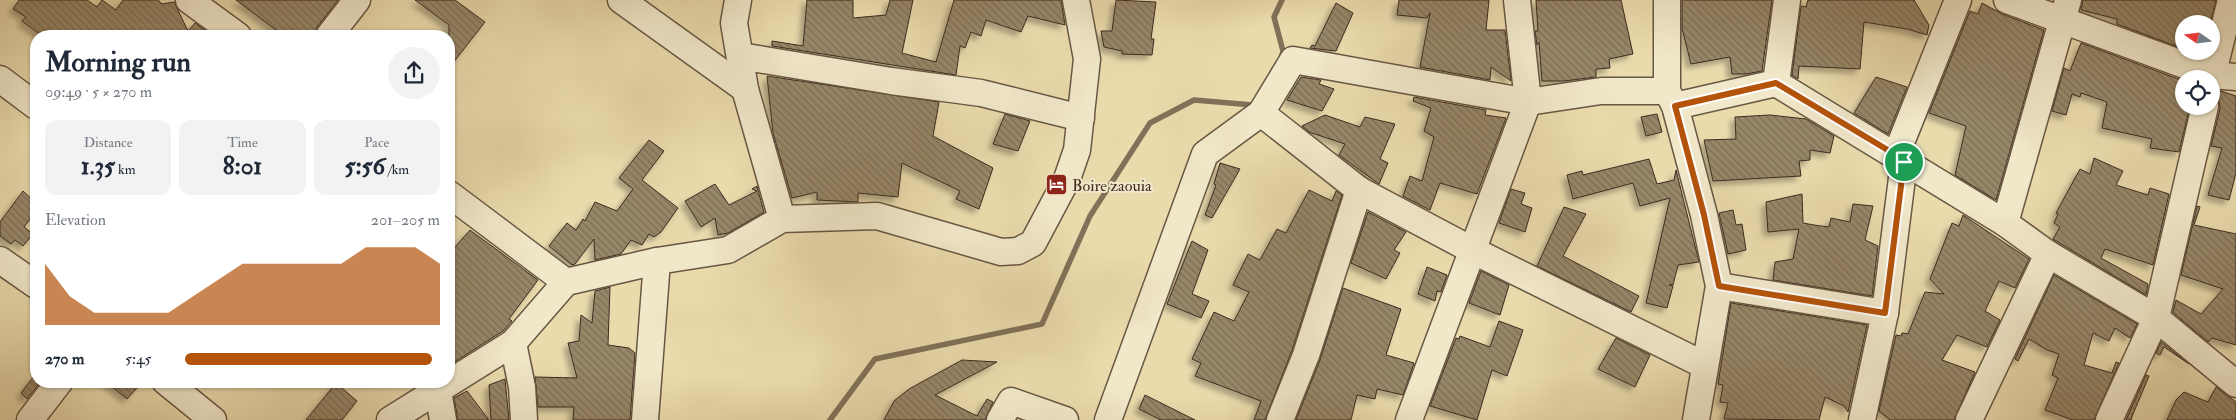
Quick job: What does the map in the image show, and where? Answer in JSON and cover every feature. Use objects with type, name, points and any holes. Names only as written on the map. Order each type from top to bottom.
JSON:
[{"type":"street","points":[[189,0],[230,30]]},
{"type":"street","points":[[334,30],[357,0]]},
{"type":"street","points":[[621,0],[745,89]]},
{"type":"street","points":[[738,0],[734,23],[745,89],[782,219]]},
{"type":"street","points":[[455,380],[513,343],[566,282],[657,262],[728,250],[782,219],[876,216],[1001,252],[1018,251],[1034,243],[1067,179],[1077,150],[1087,59],[1076,0]]},
{"type":"street","points":[[1409,420],[1528,102],[1517,0]]},
{"type":"street","points":[[1667,0],[1671,99],[1704,215],[1719,286],[1696,420]]},
{"type":"street","points":[[1776,83],[1788,0]]},
{"type":"street","points":[[1865,418],[1885,313],[1900,158],[1958,0]]},
{"type":"street","points":[[2007,0],[2065,10],[2204,70]]},
{"type":"street","points":[[2220,77],[2231,0]]},
{"type":"street","points":[[2005,223],[2065,10]]},
{"type":"street","points":[[740,56],[891,81],[981,93],[1081,118]]},
{"type":"street","points":[[1108,420],[1205,154],[1261,113],[1293,60],[1528,102],[1601,91],[1671,99],[1776,83],[2005,223],[2048,254],[2156,318],[2236,384]]},
{"type":"street","points":[[0,79],[30,102]]},
{"type":"street","points":[[1261,113],[1359,190],[1472,250],[1704,365]]},
{"type":"street","points":[[2109,420],[2156,318],[2203,115]]},
{"type":"street","points":[[1280,420],[1306,356],[1359,190]]},
{"type":"street","points":[[455,199],[566,282]]},
{"type":"street","points":[[1969,420],[2048,254]]},
{"type":"street","points":[[0,260],[30,281]]},
{"type":"street","points":[[645,420],[657,262]]},
{"type":"street","points":[[1719,286],[1885,313]]},
{"type":"street","points":[[513,343],[522,386],[524,420]]},
{"type":"street","points":[[30,420],[55,388]]},
{"type":"street","points":[[174,388],[213,420]]},
{"type":"street","points":[[390,420],[443,388]]},
{"type":"street","points":[[438,391],[443,420]]},
{"type":"street","points":[[1000,420],[1011,401],[1066,420]]},
{"type":"building","points":[[19,0],[87,0],[97,7],[102,0],[116,10],[123,0],[158,0],[162,4],[174,2],[188,30],[34,30],[22,21],[26,17],[13,9]]},
{"type":"building","points":[[236,0],[338,0],[316,30],[276,30]]},
{"type":"building","points":[[415,0],[455,0],[485,22],[455,60],[455,30],[449,30],[449,25]]},
{"type":"building","points":[[807,0],[853,0],[853,18],[886,15],[890,0],[913,0],[902,53],[936,62],[954,0],[1061,0],[1065,25],[1028,16],[1021,32],[986,20],[981,36],[971,32],[965,48],[960,46],[956,75],[772,46],[772,41],[803,46]]},
{"type":"building","points":[[1116,0],[1156,2],[1151,39],[1154,39],[1152,55],[1122,54],[1122,51],[1104,47],[1101,31],[1112,31]]},
{"type":"building","points":[[1399,0],[1489,0],[1486,30],[1505,30],[1511,81],[1491,67],[1490,80],[1420,67],[1430,13],[1427,18],[1397,15]]},
{"type":"building","points":[[1536,0],[1621,0],[1633,54],[1609,59],[1610,68],[1596,69],[1596,77],[1564,81],[1542,81],[1539,42],[1537,45],[1535,31],[1538,31]]},
{"type":"building","points":[[1682,0],[1772,0],[1762,71],[1732,74],[1730,57],[1691,64],[1682,28]]},
{"type":"building","points":[[1808,0],[1914,0],[1929,25],[1927,35],[1907,29],[1864,22],[1860,69],[1799,66],[1798,79],[1792,75],[1801,6],[1806,7]]},
{"type":"building","points":[[2083,0],[2216,0],[2212,15],[2175,15],[2175,46],[2117,24],[2117,19],[2081,10]]},
{"type":"building","points":[[1336,3],[1353,13],[1336,51],[1310,48],[1312,45],[1315,46]]},
{"type":"building","points":[[1982,3],[2002,14],[2044,30],[1996,200],[1955,175],[1966,126],[1929,113],[1970,11],[1978,14]]},
{"type":"building","points":[[195,23],[205,30],[189,30]]},
{"type":"building","points":[[2081,43],[2175,78],[2175,115],[2188,115],[2179,152],[2150,148],[2152,139],[2102,128],[2107,102],[2081,93],[2080,97],[2072,94],[2066,115],[2052,111],[2064,68],[2070,71]]},
{"type":"building","points":[[767,76],[939,102],[933,136],[993,168],[979,209],[956,199],[960,191],[902,163],[898,197],[858,193],[858,202],[817,200],[817,192],[792,198],[773,133]]},
{"type":"building","points":[[1301,77],[1321,80],[1319,84],[1334,89],[1322,111],[1287,100]]},
{"type":"building","points":[[1876,77],[1907,87],[1888,134],[1854,113]]},
{"type":"building","points":[[2220,91],[2236,96],[2236,173],[2229,200],[2208,195],[2222,148],[2211,146],[2220,115]]},
{"type":"building","points":[[1414,97],[1486,110],[1485,115],[1506,118],[1477,194],[1440,183],[1430,210],[1403,196],[1410,176],[1422,181],[1434,137],[1424,131],[1431,108],[1413,101]]},
{"type":"building","points":[[1005,114],[1030,121],[1018,151],[993,144]]},
{"type":"building","points":[[1657,114],[1662,132],[1646,136],[1641,117]]},
{"type":"building","points":[[1325,115],[1360,127],[1365,117],[1395,124],[1380,159],[1388,163],[1379,184],[1339,155],[1345,144],[1309,132],[1302,126]]},
{"type":"building","points":[[1770,115],[1806,119],[1834,136],[1830,153],[1810,150],[1810,160],[1799,161],[1801,176],[1713,181],[1704,140],[1736,139],[1735,117]]},
{"type":"building","points":[[649,140],[664,151],[642,180],[678,208],[661,232],[654,237],[649,234],[642,245],[631,240],[621,254],[595,260],[594,239],[575,264],[572,265],[549,246],[567,223],[576,230],[583,219],[585,221],[595,202],[617,211],[633,189],[619,178]]},
{"type":"building","points":[[2094,158],[2123,171],[2116,185],[2148,195],[2150,188],[2169,194],[2153,265],[2105,249],[2101,258],[2148,284],[2146,295],[2053,239],[2060,227],[2054,223],[2058,214],[2056,213],[2080,169],[2090,174]]},
{"type":"building","points":[[1649,159],[1657,184],[1674,180],[1676,170],[1699,262],[1678,265],[1673,285],[1669,285],[1673,286],[1667,308],[1646,303],[1670,198],[1640,206],[1633,183],[1573,199],[1567,175],[1582,171],[1583,175]]},
{"type":"building","points":[[1220,163],[1240,169],[1212,218],[1205,215],[1216,185],[1214,184]]},
{"type":"building","points":[[715,184],[729,205],[757,191],[752,189],[757,186],[764,212],[728,233],[718,235],[715,218],[701,227],[685,201]]},
{"type":"building","points":[[1511,189],[1525,193],[1521,204],[1532,208],[1525,232],[1499,223]]},
{"type":"building","points":[[1309,190],[1332,201],[1336,191],[1342,195],[1292,350],[1265,420],[1254,420],[1261,401],[1195,376],[1201,363],[1192,359],[1214,312],[1234,321],[1249,292],[1233,285],[1248,254],[1260,260],[1277,229],[1286,233]]},
{"type":"building","points":[[23,191],[30,197],[30,219],[24,227],[30,232],[30,238],[23,246],[15,240],[11,244],[0,236],[0,222]]},
{"type":"building","points":[[1802,194],[1803,223],[1814,225],[1829,227],[1831,218],[1850,222],[1853,204],[1873,206],[1865,240],[1878,246],[1872,296],[1773,280],[1775,262],[1793,259],[1799,229],[1768,232],[1766,202]]},
{"type":"building","points":[[2197,206],[2200,207],[2194,225],[2236,234],[2236,345],[2212,338],[2208,342],[2173,312],[2176,300],[2201,314],[2223,289],[2181,275]]},
{"type":"building","points":[[1564,207],[1586,214],[1563,256],[1639,296],[1631,312],[1537,266]]},
{"type":"building","points":[[1733,210],[1736,225],[1742,224],[1746,250],[1728,254],[1719,213]]},
{"type":"building","points":[[1368,212],[1406,232],[1394,250],[1400,253],[1386,279],[1351,263]]},
{"type":"building","points":[[1963,215],[2029,259],[2015,288],[1999,281],[1985,311],[2000,320],[1987,347],[1957,335],[1942,360],[1975,372],[1954,420],[1890,420],[1879,411],[1896,335],[1908,334],[1925,292],[1944,294],[1930,279],[1952,223],[1959,226]]},
{"type":"building","points":[[470,230],[538,280],[509,319],[512,321],[503,331],[455,361],[455,247]]},
{"type":"building","points":[[1192,241],[1208,250],[1192,294],[1209,301],[1201,318],[1167,304]]},
{"type":"building","points":[[1427,267],[1447,275],[1441,292],[1437,291],[1435,301],[1418,294]]},
{"type":"building","points":[[1481,271],[1509,285],[1500,315],[1469,303]]},
{"type":"building","points":[[2054,275],[2137,324],[2130,338],[2115,328],[2109,341],[2093,333],[2084,365],[2112,373],[2116,362],[2119,363],[2094,420],[2073,420],[2045,410],[2058,378],[2052,375],[2059,354],[2047,350],[2029,339],[2018,361],[2015,359]]},
{"type":"building","points":[[610,287],[608,345],[629,348],[635,353],[630,420],[573,420],[574,407],[538,407],[535,377],[577,378],[568,343],[579,341],[581,315],[592,323],[595,291]]},
{"type":"building","points":[[1343,288],[1401,309],[1386,355],[1414,363],[1403,395],[1377,389],[1375,399],[1357,395],[1351,420],[1296,420],[1320,360]]},
{"type":"building","points":[[1731,303],[1867,325],[1848,412],[1844,406],[1825,397],[1819,420],[1724,419],[1728,403],[1720,402],[1723,385],[1718,384]]},
{"type":"building","points":[[1499,321],[1523,330],[1507,376],[1492,370],[1477,420],[1430,406],[1456,338],[1459,339],[1460,336],[1490,347]]},
{"type":"building","points":[[1616,338],[1650,355],[1635,387],[1598,369]]},
{"type":"building","points":[[2161,342],[2189,364],[2164,347],[2160,355],[2156,353]]},
{"type":"building","points":[[962,360],[997,362],[935,395],[977,416],[987,399],[993,402],[985,420],[884,420],[894,401],[909,389]]},
{"type":"building","points":[[2146,375],[2149,376],[2131,420],[2126,420]]},
{"type":"building","points":[[505,379],[509,420],[491,420],[489,385]]},
{"type":"building","points":[[30,381],[30,388],[36,388],[27,399],[21,393]]},
{"type":"building","points":[[2216,387],[2236,402],[2236,420],[2167,420],[2176,400],[2184,392],[2208,402]]},
{"type":"building","points":[[114,388],[137,388],[127,399]]},
{"type":"building","points":[[332,388],[342,388],[357,401],[342,420],[306,420]]},
{"type":"building","points":[[467,391],[489,420],[458,420],[454,398]]},
{"type":"building","points":[[1145,395],[1195,420],[1161,420],[1139,409]]},
{"type":"waterway","points":[[1281,59],[1283,51],[1274,17],[1282,0]]},
{"type":"waterway","points":[[830,420],[875,359],[1042,324],[1090,216],[1150,123],[1194,100],[1253,105],[1255,103]]},
{"type":"place","name":"Boire zaouia","points":[[1056,185]]},
{"type":"route","points":[[1776,83],[1896,155],[1904,162],[1885,313],[1719,286],[1704,215],[1675,106],[1731,95],[1776,83]]}]
